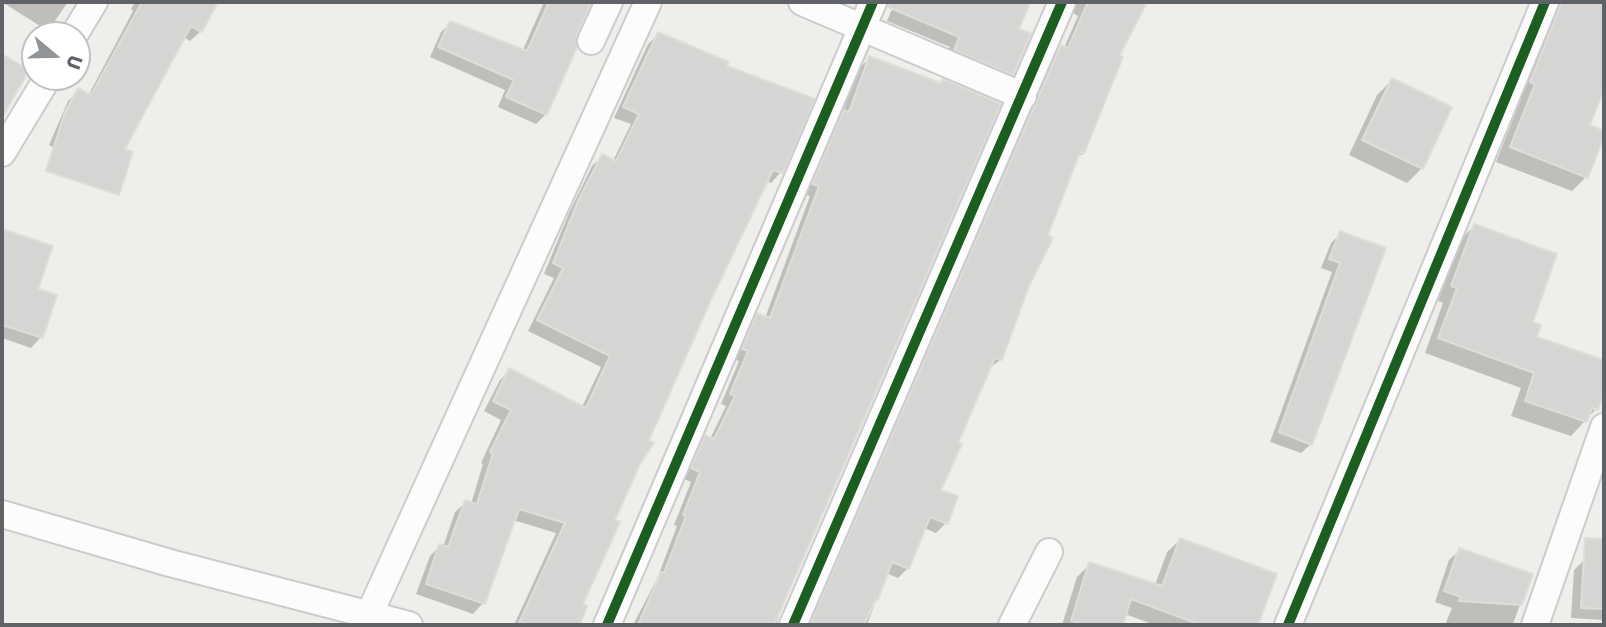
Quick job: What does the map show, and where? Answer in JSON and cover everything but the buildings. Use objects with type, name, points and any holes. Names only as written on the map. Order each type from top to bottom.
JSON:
[{"type":"street","points":[[82,21],[94,2]]},
{"type":"street","points":[[591,41],[609,2]]},
{"type":"street","points":[[369,615],[648,2]]},
{"type":"street","points":[[802,2],[1023,96]]},
{"type":"street","points":[[607,625],[873,2]]},
{"type":"street","points":[[793,625],[1062,2]]},
{"type":"street","points":[[1288,625],[1545,2]]},
{"type":"street","points":[[2,153],[40,91]]},
{"type":"street","points":[[1535,625],[1604,427]]},
{"type":"street","points":[[2,514],[170,563],[409,625]]},
{"type":"street","points":[[1012,625],[1049,552]]},
{"type":"cycle path","points":[[607,625],[873,2]]},
{"type":"cycle path","points":[[793,625],[1062,2]]},
{"type":"cycle path","points":[[1288,625],[1545,2]]}]
